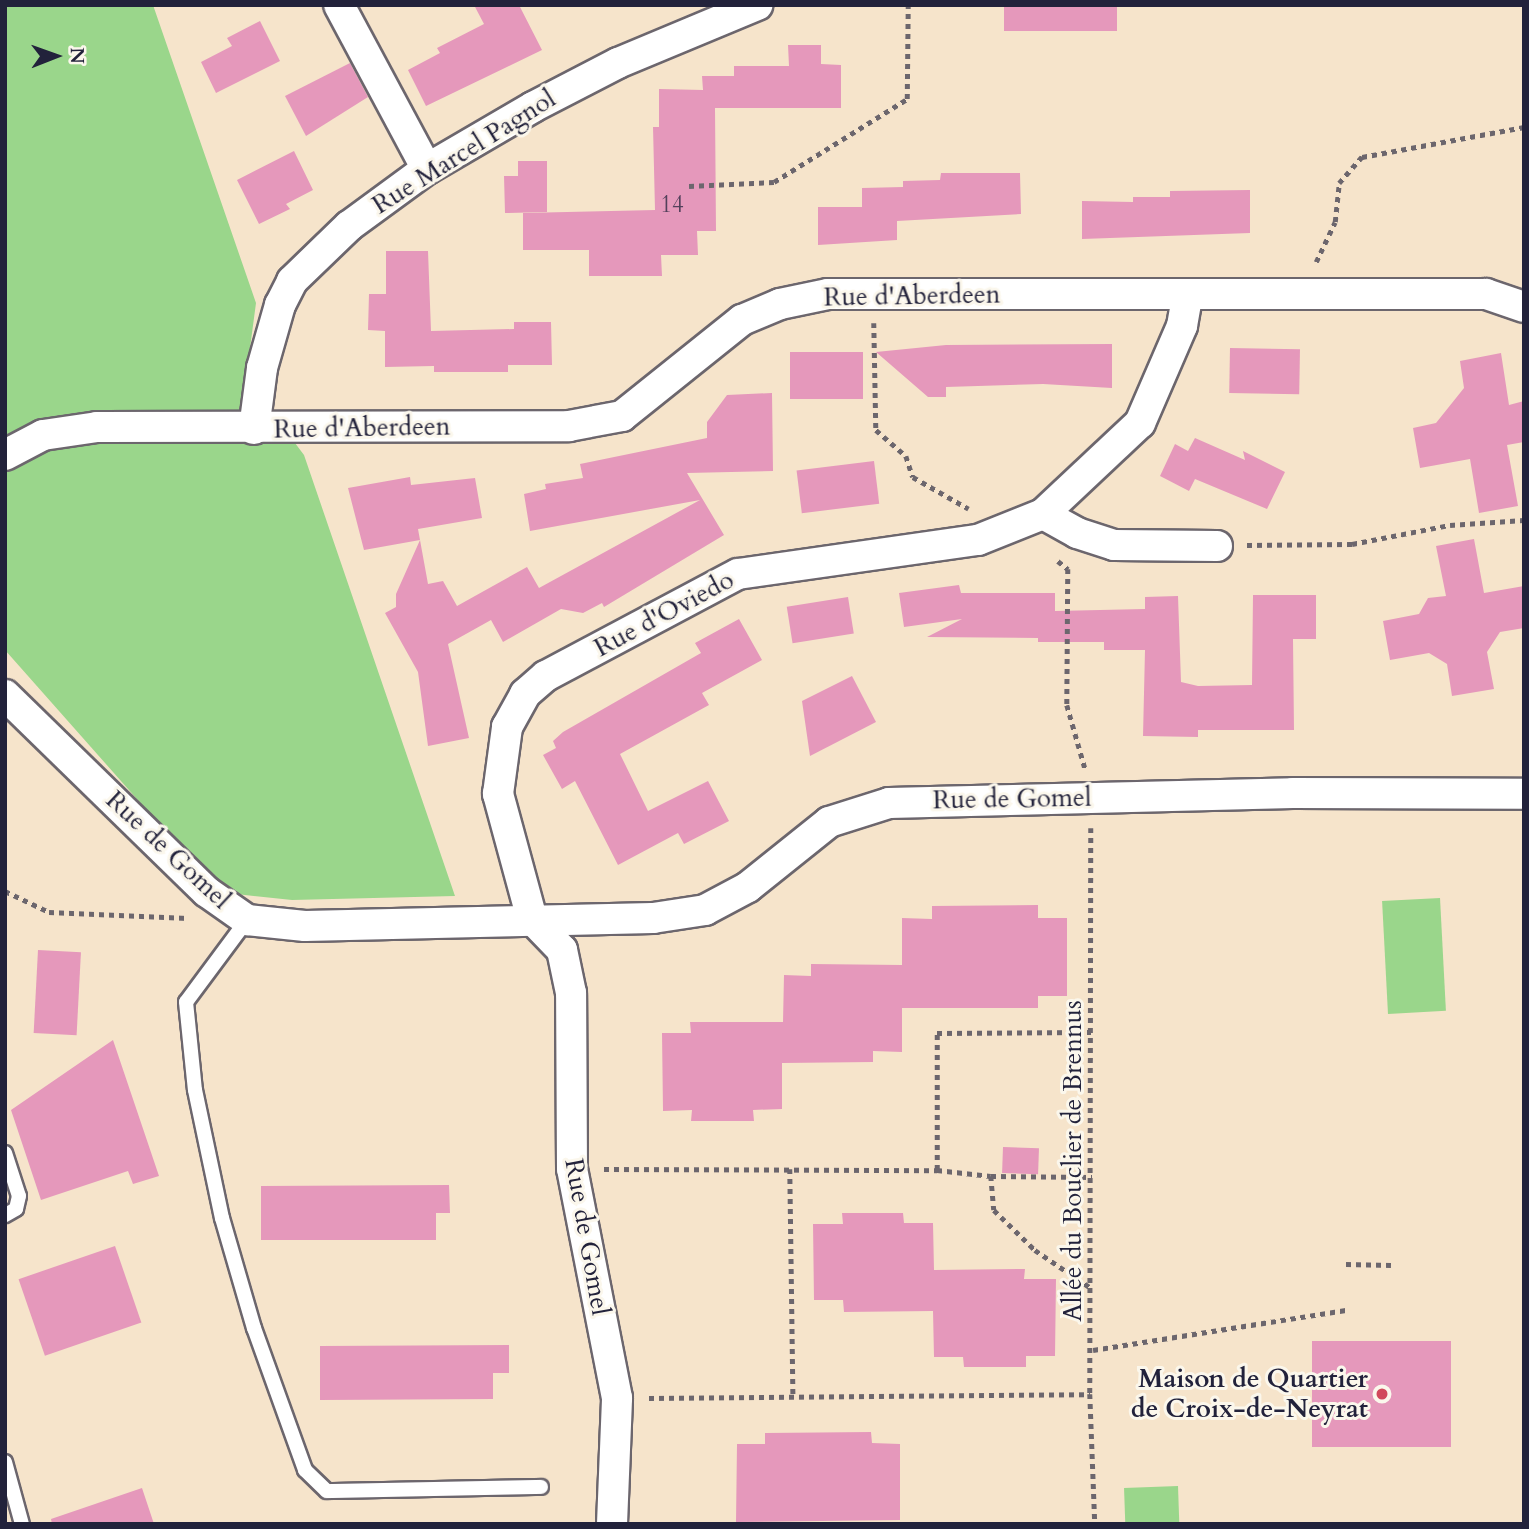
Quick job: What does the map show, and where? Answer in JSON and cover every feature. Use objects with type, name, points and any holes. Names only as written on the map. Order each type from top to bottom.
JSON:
[{"type":"street","points":[[339,5],[427,169]]},
{"type":"street","name":"Rue Marcel Pagnol","points":[[254,429],[262,368],[292,281],[349,226],[427,169],[618,62],[757,5]]},
{"type":"street","name":"Rue d'Aberdeen","points":[[5,455],[43,435],[97,428],[569,425],[622,416],[742,320],[780,304],[828,294],[1187,297],[1486,294],[1524,307]]},
{"type":"street","name":"Rue d'Oviedo","points":[[533,919],[498,794],[498,778],[507,727],[525,694],[546,676],[738,574],[978,540],[1007,531],[1043,514],[1140,423],[1177,338],[1187,297]]},
{"type":"street","points":[[1043,514],[1077,533],[1114,545],[1217,546]]},
{"type":"street","name":"Rue de Gomel","points":[[5,695],[207,892],[247,920],[305,926],[653,918],[705,910],[748,887],[829,822],[890,803],[1094,797],[1524,794]]},
{"type":"street","name":"Rue de Gomel","points":[[533,919],[562,950],[571,993],[572,1169],[617,1398],[611,1524]]},
{"type":"lane","points":[[247,920],[186,1002],[195,1090],[222,1218],[258,1341],[305,1470],[327,1492],[541,1487]]},
{"type":"lane","points":[[5,1153],[19,1196],[16,1209],[5,1215]]},
{"type":"lane","points":[[5,1462],[22,1524]]},
{"type":"path","points":[[689,186],[774,182],[907,99],[908,5]]},
{"type":"path","points":[[1311,296],[1314,265],[1335,222],[1339,183],[1363,157],[1524,127]]},
{"type":"path","points":[[873,294],[876,429],[906,456],[913,477],[1068,569],[1067,705],[1094,797]]},
{"type":"path","points":[[1217,546],[1352,544],[1450,526],[1524,520]]},
{"type":"path","name":"Allée du Bouclier de Brennus","points":[[1094,797],[1091,1032],[1093,1350],[1090,1394],[1095,1524]]},
{"type":"path","points":[[5,891],[49,912],[194,918]]},
{"type":"path","points":[[937,1170],[937,1033],[1091,1032]]},
{"type":"path","points":[[572,1169],[937,1170],[991,1176],[1092,1177]]},
{"type":"path","points":[[790,1169],[793,1398]]},
{"type":"path","points":[[991,1176],[995,1210],[1035,1250],[1091,1288]]},
{"type":"path","points":[[1346,1264],[1391,1265]]},
{"type":"path","points":[[1093,1350],[1346,1310]]},
{"type":"path","points":[[617,1398],[1090,1394]]},
{"type":"green space","points":[[5,5],[153,5],[256,303],[246,378],[304,455],[455,896],[292,900],[236,894],[198,868],[5,650]]},
{"type":"green space","points":[[1440,898],[1446,1011],[1388,1014],[1382,901]]},
{"type":"green space","points":[[1178,1486],[1179,1524],[1125,1524],[1124,1488]]},
{"type":"building","points":[[474,5],[519,5],[542,50],[426,106],[408,70],[440,53],[437,48],[484,24]]},
{"type":"building","points":[[1004,5],[1117,5],[1117,31],[1004,31]]},
{"type":"building","points":[[260,21],[280,61],[216,93],[201,62],[232,46],[227,38]]},
{"type":"building","points":[[788,45],[821,45],[821,64],[841,65],[841,108],[715,108],[716,231],[697,231],[698,255],[661,255],[662,276],[589,276],[589,250],[523,250],[523,213],[655,210],[653,127],[659,127],[659,89],[703,90],[702,76],[734,76],[734,66],[789,66]]},
{"type":"building","points":[[350,63],[368,97],[306,136],[285,96]]},
{"type":"building","points":[[294,151],[313,190],[286,204],[290,209],[259,224],[237,180]]},
{"type":"building","points":[[518,161],[547,161],[547,212],[505,213],[504,176],[518,176]]},
{"type":"building","points":[[941,173],[1020,173],[1021,214],[897,221],[897,240],[818,245],[818,207],[862,207],[862,188],[903,187],[903,181],[940,180]]},
{"type":"building","points":[[1250,190],[1250,233],[1082,239],[1082,201],[1133,202],[1133,197],[1170,197],[1170,191]]},
{"type":"building","points":[[386,251],[428,251],[431,331],[514,329],[514,322],[551,322],[552,365],[508,365],[508,372],[434,372],[434,366],[385,367],[385,331],[368,330],[369,294],[386,294]]},
{"type":"building","points":[[1112,344],[1112,388],[1043,384],[946,387],[946,397],[928,397],[876,352],[946,345]]},
{"type":"building","points":[[1230,348],[1300,349],[1299,394],[1229,393]]},
{"type":"building","points":[[790,352],[863,352],[863,399],[790,399]]},
{"type":"building","points":[[1501,353],[1509,405],[1524,401],[1524,442],[1507,445],[1518,506],[1479,513],[1470,459],[1420,468],[1413,428],[1436,423],[1464,388],[1460,361]]},
{"type":"building","points":[[772,393],[773,471],[687,473],[724,535],[604,607],[602,603],[583,613],[561,609],[503,642],[491,620],[448,644],[469,738],[428,746],[418,672],[385,613],[396,607],[396,594],[420,540],[428,584],[443,581],[457,606],[527,567],[539,588],[700,500],[530,531],[524,494],[546,489],[545,484],[583,478],[580,464],[707,438],[707,422],[727,395]]},
{"type":"building","points":[[1195,438],[1245,460],[1243,451],[1285,472],[1267,509],[1195,479],[1189,491],[1160,476],[1175,444],[1188,451]]},
{"type":"building","points":[[874,461],[879,504],[802,513],[797,471]]},
{"type":"building","points":[[410,477],[411,485],[475,478],[482,518],[418,529],[420,540],[364,550],[348,488]]},
{"type":"building","points":[[1474,539],[1484,593],[1524,586],[1524,628],[1500,632],[1487,652],[1494,689],[1452,696],[1447,664],[1429,653],[1390,660],[1383,621],[1419,614],[1428,598],[1446,596],[1436,546]]},
{"type":"building","points":[[959,585],[961,593],[1055,593],[1055,611],[1145,609],[1145,597],[1178,596],[1181,682],[1198,686],[1252,685],[1253,595],[1316,595],[1316,639],[1293,639],[1294,730],[1198,730],[1198,737],[1143,736],[1145,650],[1104,650],[1104,642],[1038,642],[1038,638],[927,637],[962,619],[904,627],[899,593]]},
{"type":"building","points":[[848,597],[854,634],[793,643],[787,607]]},
{"type":"building","points":[[739,619],[762,660],[702,693],[709,705],[620,754],[648,811],[708,781],[729,821],[684,844],[678,833],[618,865],[575,781],[562,789],[543,755],[556,748],[553,741],[563,732],[701,653],[695,643]]},
{"type":"building","points":[[852,676],[876,722],[810,756],[802,701]]},
{"type":"building","points":[[1038,905],[1038,918],[1067,918],[1067,996],[1038,996],[1038,1008],[902,1008],[902,1052],[873,1051],[873,1062],[782,1063],[782,1109],[753,1110],[754,1121],[691,1121],[692,1110],[663,1111],[662,1033],[691,1033],[690,1022],[783,1022],[784,975],[811,976],[811,964],[902,965],[902,918],[932,919],[932,906]]},
{"type":"building","points":[[38,950],[81,952],[77,1035],[34,1033]]},
{"type":"building","points":[[113,1040],[159,1176],[133,1184],[128,1171],[41,1200],[11,1110]]},
{"type":"building","points":[[1003,1147],[1039,1148],[1038,1174],[1002,1173]]},
{"type":"building","points":[[449,1185],[450,1213],[436,1213],[436,1240],[261,1240],[261,1186]]},
{"type":"building","points":[[842,1213],[903,1213],[904,1223],[933,1223],[934,1270],[1025,1269],[1024,1279],[1056,1279],[1055,1356],[1026,1356],[1026,1367],[964,1367],[963,1357],[934,1357],[933,1311],[844,1312],[843,1300],[814,1300],[813,1224],[843,1224]]},
{"type":"building","points":[[115,1246],[141,1323],[45,1356],[19,1279]]},
{"type":"building","name":"Maison de Quartier de Croix-de-Neyrat","points":[[1312,1341],[1451,1341],[1451,1447],[1312,1447]]},
{"type":"building","points":[[509,1345],[509,1373],[493,1373],[493,1399],[320,1400],[320,1346]]},
{"type":"building","points":[[871,1432],[872,1443],[900,1444],[900,1520],[736,1522],[737,1444],[765,1444],[765,1433]]},
{"type":"building","points":[[142,1488],[154,1524],[52,1524],[51,1519]]},
{"type":"place","name":"Maison de Quartier de Croix-de-Neyrat","points":[[1382,1394]]}]
